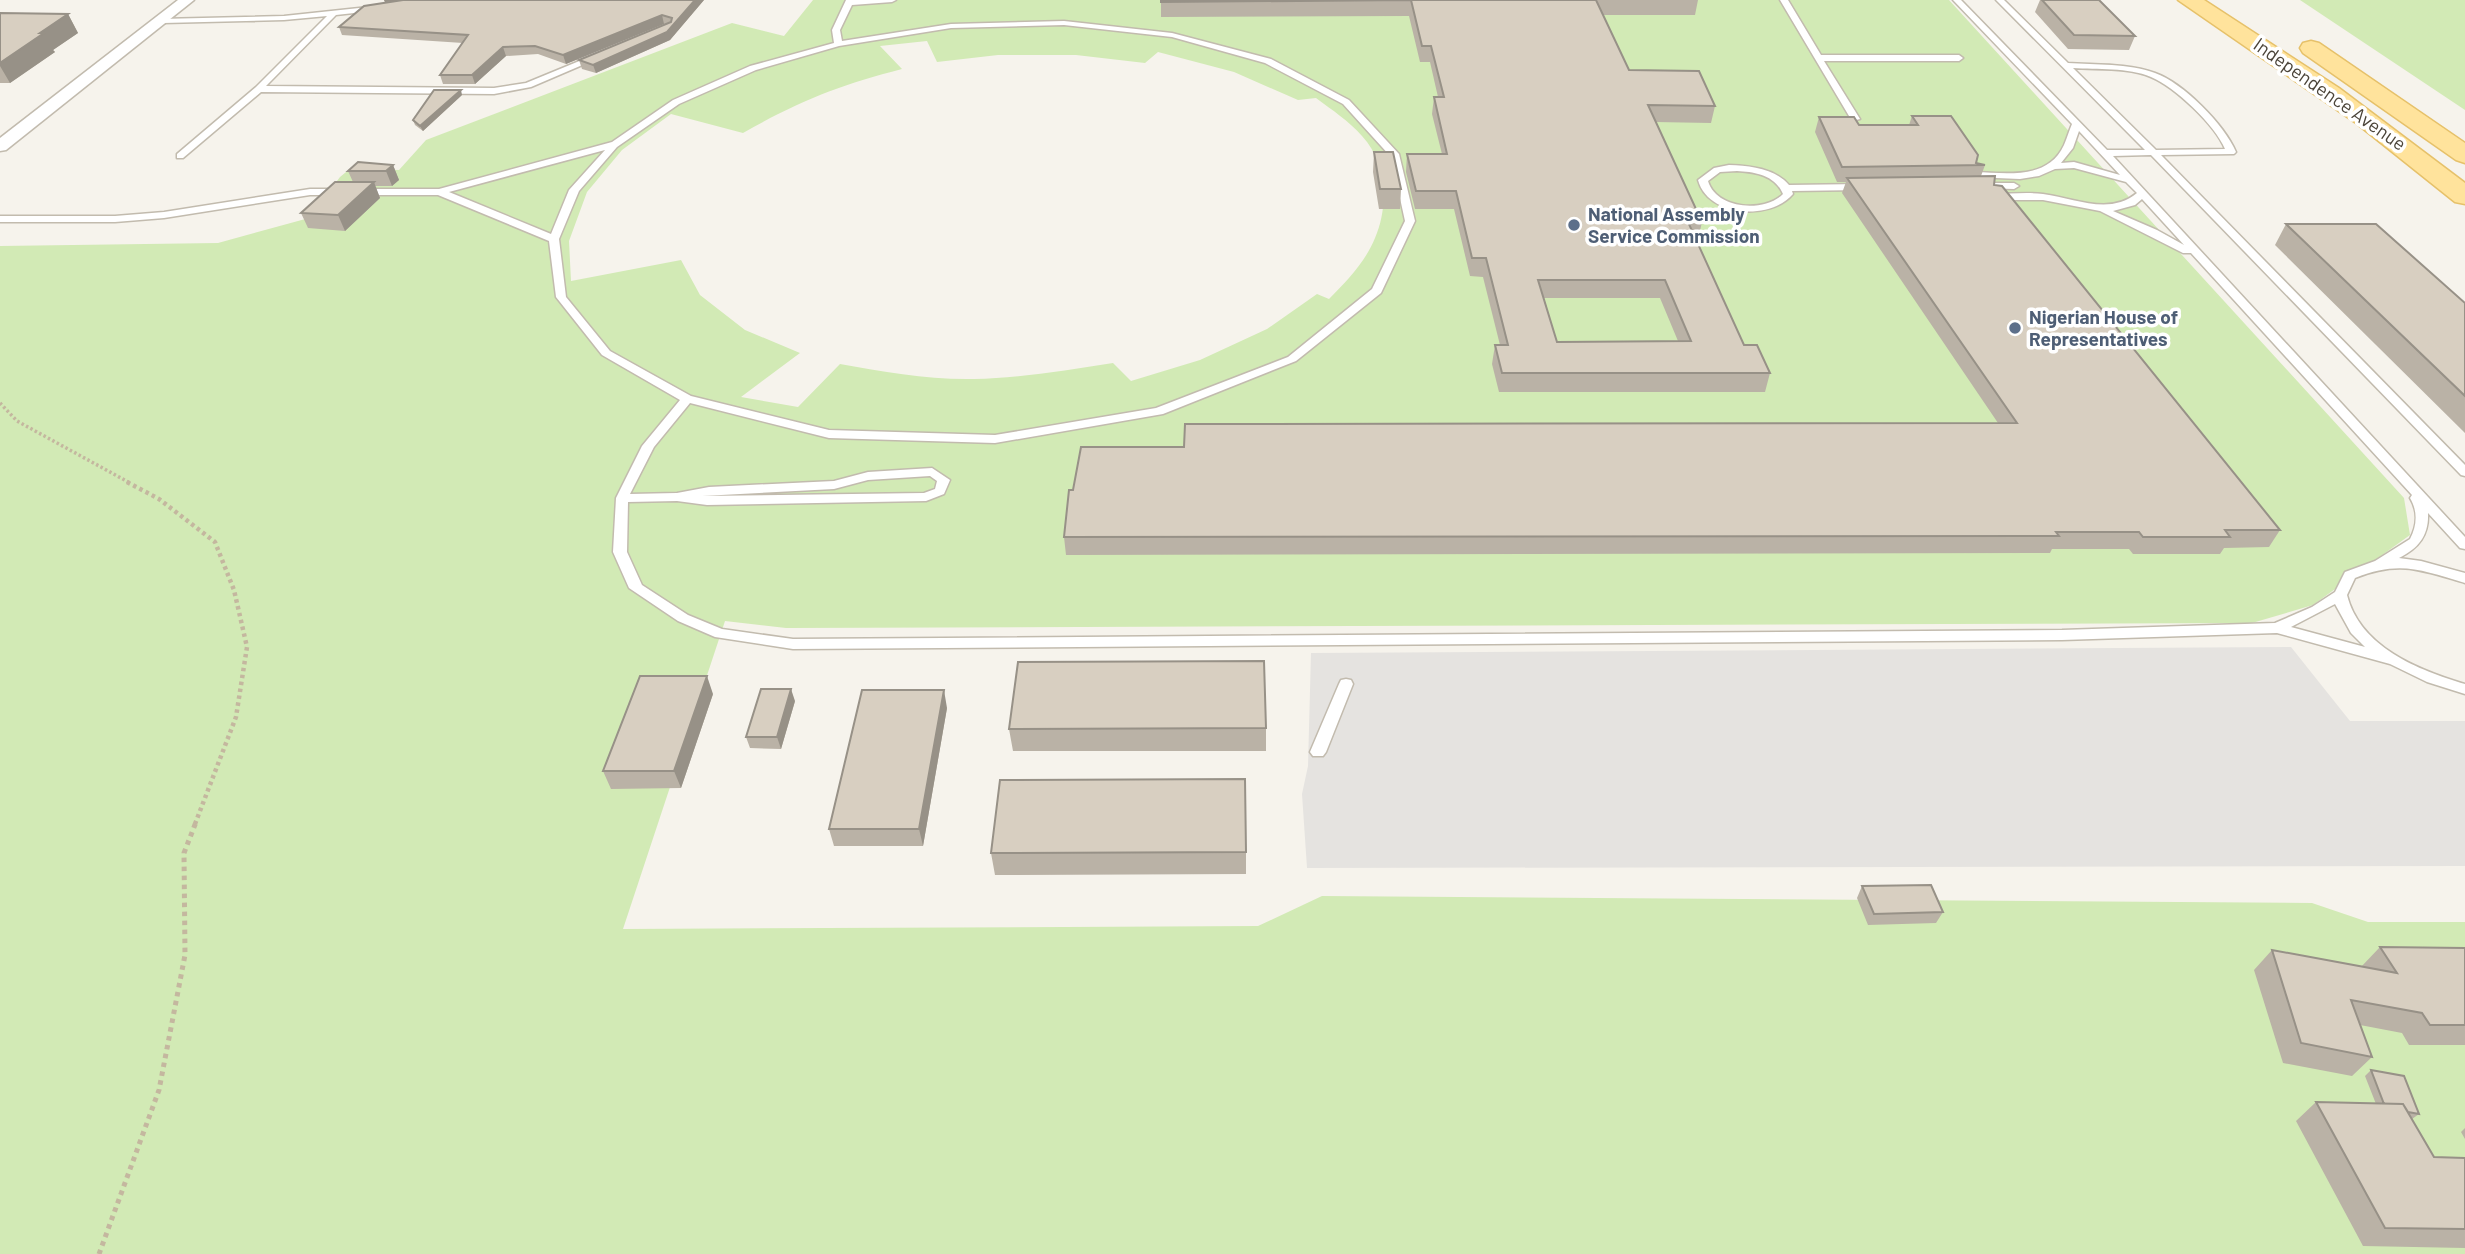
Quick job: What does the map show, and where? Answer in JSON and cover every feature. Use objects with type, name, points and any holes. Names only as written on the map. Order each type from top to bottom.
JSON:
[{"type":"main road","name":"Independence Avenue","points":[[2189,0],[2317,82],[2456,180],[2465,196]]},
{"type":"main road","name":"Independence Avenue","points":[[2288,33],[2364,82],[2465,155]]},
{"type":"street","points":[[0,146],[187,0]]},
{"type":"lane","points":[[838,44],[836,30],[849,1],[892,0]]},
{"type":"lane","points":[[1784,0],[1855,119]]},
{"type":"lane","points":[[1957,0],[2105,153],[2465,545]]},
{"type":"lane","points":[[2000,0],[2153,152],[2465,472]]},
{"type":"lane","points":[[163,20],[284,18],[386,7]]},
{"type":"lane","points":[[180,156],[258,89],[333,13]]},
{"type":"lane","points":[[1064,23],[1172,35],[1268,61],[1346,102],[1396,156],[1410,221],[1377,291],[1292,359],[1159,411],[995,439],[829,435],[687,399],[606,353],[561,297],[554,239],[574,190],[614,145],[676,102],[753,68],[838,44],[951,26],[1064,23]]},
{"type":"lane","points":[[258,89],[501,90],[528,85],[604,54]]},
{"type":"lane","points":[[1818,58],[1959,58]]},
{"type":"lane","points":[[2066,65],[2152,74],[2214,125],[2229,143],[2231,152],[2105,153]]},
{"type":"lane","points":[[1975,175],[2020,176],[2036,174],[2053,166],[2068,148],[2076,125]]},
{"type":"lane","points":[[0,219],[115,219],[152,216],[310,192],[439,192],[614,145]]},
{"type":"lane","points":[[2053,166],[2088,168],[2129,181]]},
{"type":"lane","points":[[1787,188],[1788,194],[1778,204],[1768,207],[1742,207],[1728,204],[1707,193],[1703,180],[1717,170],[1743,168],[1770,175],[1787,188],[1868,187]]},
{"type":"lane","points":[[2014,186],[2013,181],[2020,176]]},
{"type":"lane","points":[[1977,186],[2014,186],[2042,197],[2113,209],[2134,202],[2142,194]]},
{"type":"lane","points":[[439,192],[554,239]]},
{"type":"lane","points":[[1993,197],[2042,197]]},
{"type":"lane","points":[[2094,207],[2153,232],[2201,260]]},
{"type":"lane","points":[[687,399],[648,446],[622,498],[620,552],[636,588],[683,618],[720,634],[793,644],[2049,635],[2277,628],[2396,662],[2434,680],[2465,689]]},
{"type":"lane","points":[[622,498],[677,497],[707,501],[926,497],[940,491],[944,480],[932,472],[868,476],[834,485],[709,491],[677,497]]},
{"type":"lane","points":[[2277,628],[2317,610],[2340,595],[2350,575],[2377,565],[2415,544],[2422,533],[2423,507],[2406,483]]},
{"type":"lane","points":[[2377,565],[2403,564],[2433,568],[2465,578]]},
{"type":"lane","points":[[2340,595],[2347,617],[2365,639],[2396,662]]},
{"type":"lane","points":[[1318,752],[1346,684]]},
{"type":"path","points":[[0,402],[17,421],[159,499],[215,541],[234,590],[247,647],[236,717],[184,853],[185,955],[159,1090],[99,1254]]},
{"type":"green space","points":[[813,0],[1949,0],[2404,498],[2410,535],[2313,605],[2252,623],[786,628],[725,621],[623,929],[1258,926],[1322,896],[2312,903],[2368,922],[2465,922],[2465,1254],[0,1254],[0,246],[218,243],[309,218],[340,177],[351,168],[399,170],[426,140],[732,23],[784,36]],"holes":[[[927,41],[937,62],[998,55],[1076,55],[1145,63],[1158,52],[1234,72],[1298,100],[1316,98],[1357,131],[1377,159],[1384,198],[1375,238],[1361,263],[1329,299],[1317,294],[1267,329],[1200,360],[1131,381],[1113,363],[974,379],[923,377],[840,364],[798,407],[741,397],[800,353],[745,330],[700,295],[681,260],[571,281],[569,241],[587,192],[622,150],[671,114],[743,133],[820,95],[902,69],[880,46]]]},
{"type":"green space","points":[[2300,0],[2465,0],[2465,110]]},
{"type":"shaded area","points":[[2291,647],[2350,721],[2465,721],[2465,866],[1307,868],[1302,794],[1308,766],[1311,653]]},
{"type":"building","points":[[403,0],[695,0],[667,32],[593,65],[579,60],[671,22],[672,18],[662,15],[563,55],[535,46],[503,47],[472,75],[440,75],[468,35],[339,27],[364,6]]},
{"type":"building","points":[[1161,0],[1411,0],[1161,2]]},
{"type":"building","name":"National Assembly Service Commission","points":[[1411,0],[1596,0],[1629,70],[1699,71],[1715,106],[1648,105],[1702,222],[1688,222],[1744,345],[1757,345],[1770,373],[1502,373],[1495,345],[1508,345],[1486,258],[1472,258],[1456,191],[1416,191],[1407,154],[1447,154],[1434,97],[1444,97],[1431,46],[1422,46]],"holes":[[[1538,280],[1665,280],[1691,341],[1557,342]]]},
{"type":"building","points":[[2042,0],[2099,0],[2135,36],[2074,35]]},
{"type":"building","points":[[0,13],[68,14],[0,63]]},
{"type":"building","points":[[434,90],[461,90],[420,126],[413,120]]},
{"type":"building","points":[[1912,116],[1951,116],[1978,155],[1976,163],[1985,165],[1842,167],[1819,117],[1854,117],[1859,125],[1918,125]]},
{"type":"building","points":[[1374,152],[1393,152],[1401,189],[1380,189]]},
{"type":"building","points":[[358,162],[393,165],[386,171],[348,171]]},
{"type":"building","name":"Nigerian House of Representatives","points":[[1995,176],[1994,185],[2002,186],[2280,530],[2225,530],[2230,537],[2143,537],[2139,532],[2056,532],[2059,536],[1064,537],[1069,490],[1073,490],[1081,447],[1184,447],[1185,424],[2017,423],[1847,178]]},
{"type":"building","points":[[335,182],[374,182],[338,215],[301,213]]},
{"type":"building","points":[[2286,224],[2376,224],[2465,303],[2465,396]]},
{"type":"building","points":[[1264,661],[1266,728],[1009,729],[1018,662]]},
{"type":"building","points":[[640,676],[707,676],[674,771],[603,771]]},
{"type":"building","points":[[761,689],[791,689],[777,737],[746,737]]},
{"type":"building","points":[[862,690],[944,690],[919,829],[829,829]]},
{"type":"building","points":[[1245,779],[1246,852],[991,853],[1000,780]]},
{"type":"building","points":[[1931,885],[1943,912],[1874,914],[1862,886]]},
{"type":"building","points":[[2380,947],[2465,948],[2465,1025],[2430,1025],[2422,1013],[2351,1000],[2372,1057],[2301,1043],[2272,950],[2397,973]]},
{"type":"building","points":[[2371,1070],[2404,1076],[2419,1114],[2408,1112],[2403,1104],[2384,1104]]},
{"type":"building","points":[[2316,1102],[2403,1104],[2434,1157],[2465,1158],[2465,1229],[2385,1228]]},
{"type":"place","name":"National Assembly Service Commission","points":[[1574,225]]},
{"type":"place","name":"Nigerian House of Representatives","points":[[2015,328]]}]
